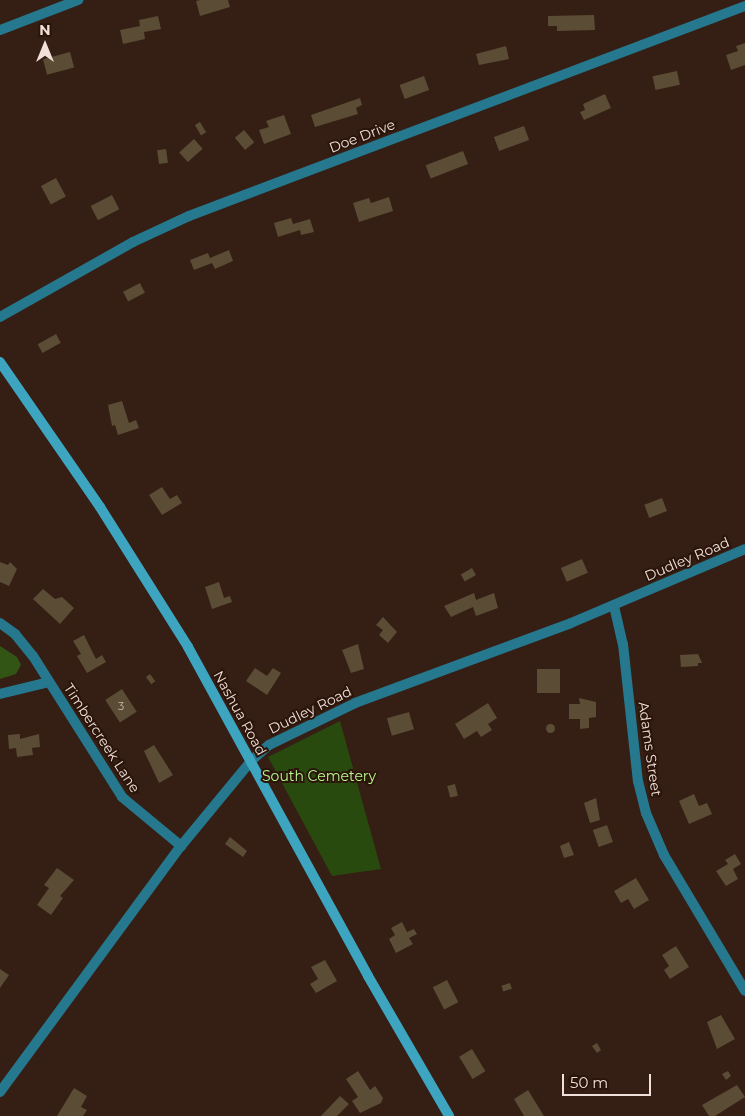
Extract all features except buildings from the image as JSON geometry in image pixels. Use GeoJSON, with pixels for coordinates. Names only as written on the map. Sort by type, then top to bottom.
{"type":"FeatureCollection","features":[{"type":"Feature","properties":{"kind":"main road","name":"Nashua Road"},"geometry":{"type":"LineString","coordinates":[[0,362],[162,604],[449,1116]]}},
{"type":"Feature","properties":{"kind":"street"},"geometry":{"type":"LineString","coordinates":[[0,30],[78,0]]}},
{"type":"Feature","properties":{"kind":"street","name":"Doe Drive"},"geometry":{"type":"LineString","coordinates":[[0,317],[133,242],[189,216],[745,6]]}},
{"type":"Feature","properties":{"kind":"street","name":"Dudley Road"},"geometry":{"type":"LineString","coordinates":[[0,1092],[181,846],[251,761],[279,739],[355,703],[614,606],[745,550]]}},
{"type":"Feature","properties":{"kind":"street","name":"Adams Street"},"geometry":{"type":"LineString","coordinates":[[614,606],[623,644],[638,781],[646,812],[664,854],[745,992]]}},
{"type":"Feature","properties":{"kind":"street","name":"Timbercreek Lane"},"geometry":{"type":"LineString","coordinates":[[0,623],[26,645],[122,797],[181,846]]}},
{"type":"Feature","properties":{"kind":"street","name":"Timbercreek Lane"},"geometry":{"type":"LineString","coordinates":[[0,694],[49,682]]}},
{"type":"Feature","properties":{"kind":"green space"},"geometry":{"type":"Polygon","coordinates":[[[0,646],[17,657],[21,665],[16,674],[0,679],[0,646]]]}},
{"type":"Feature","properties":{"kind":"green space","name":"South Cemetery"},"geometry":{"type":"Polygon","coordinates":[[[340,721],[381,869],[332,876],[268,757],[340,721]]]}}]}
